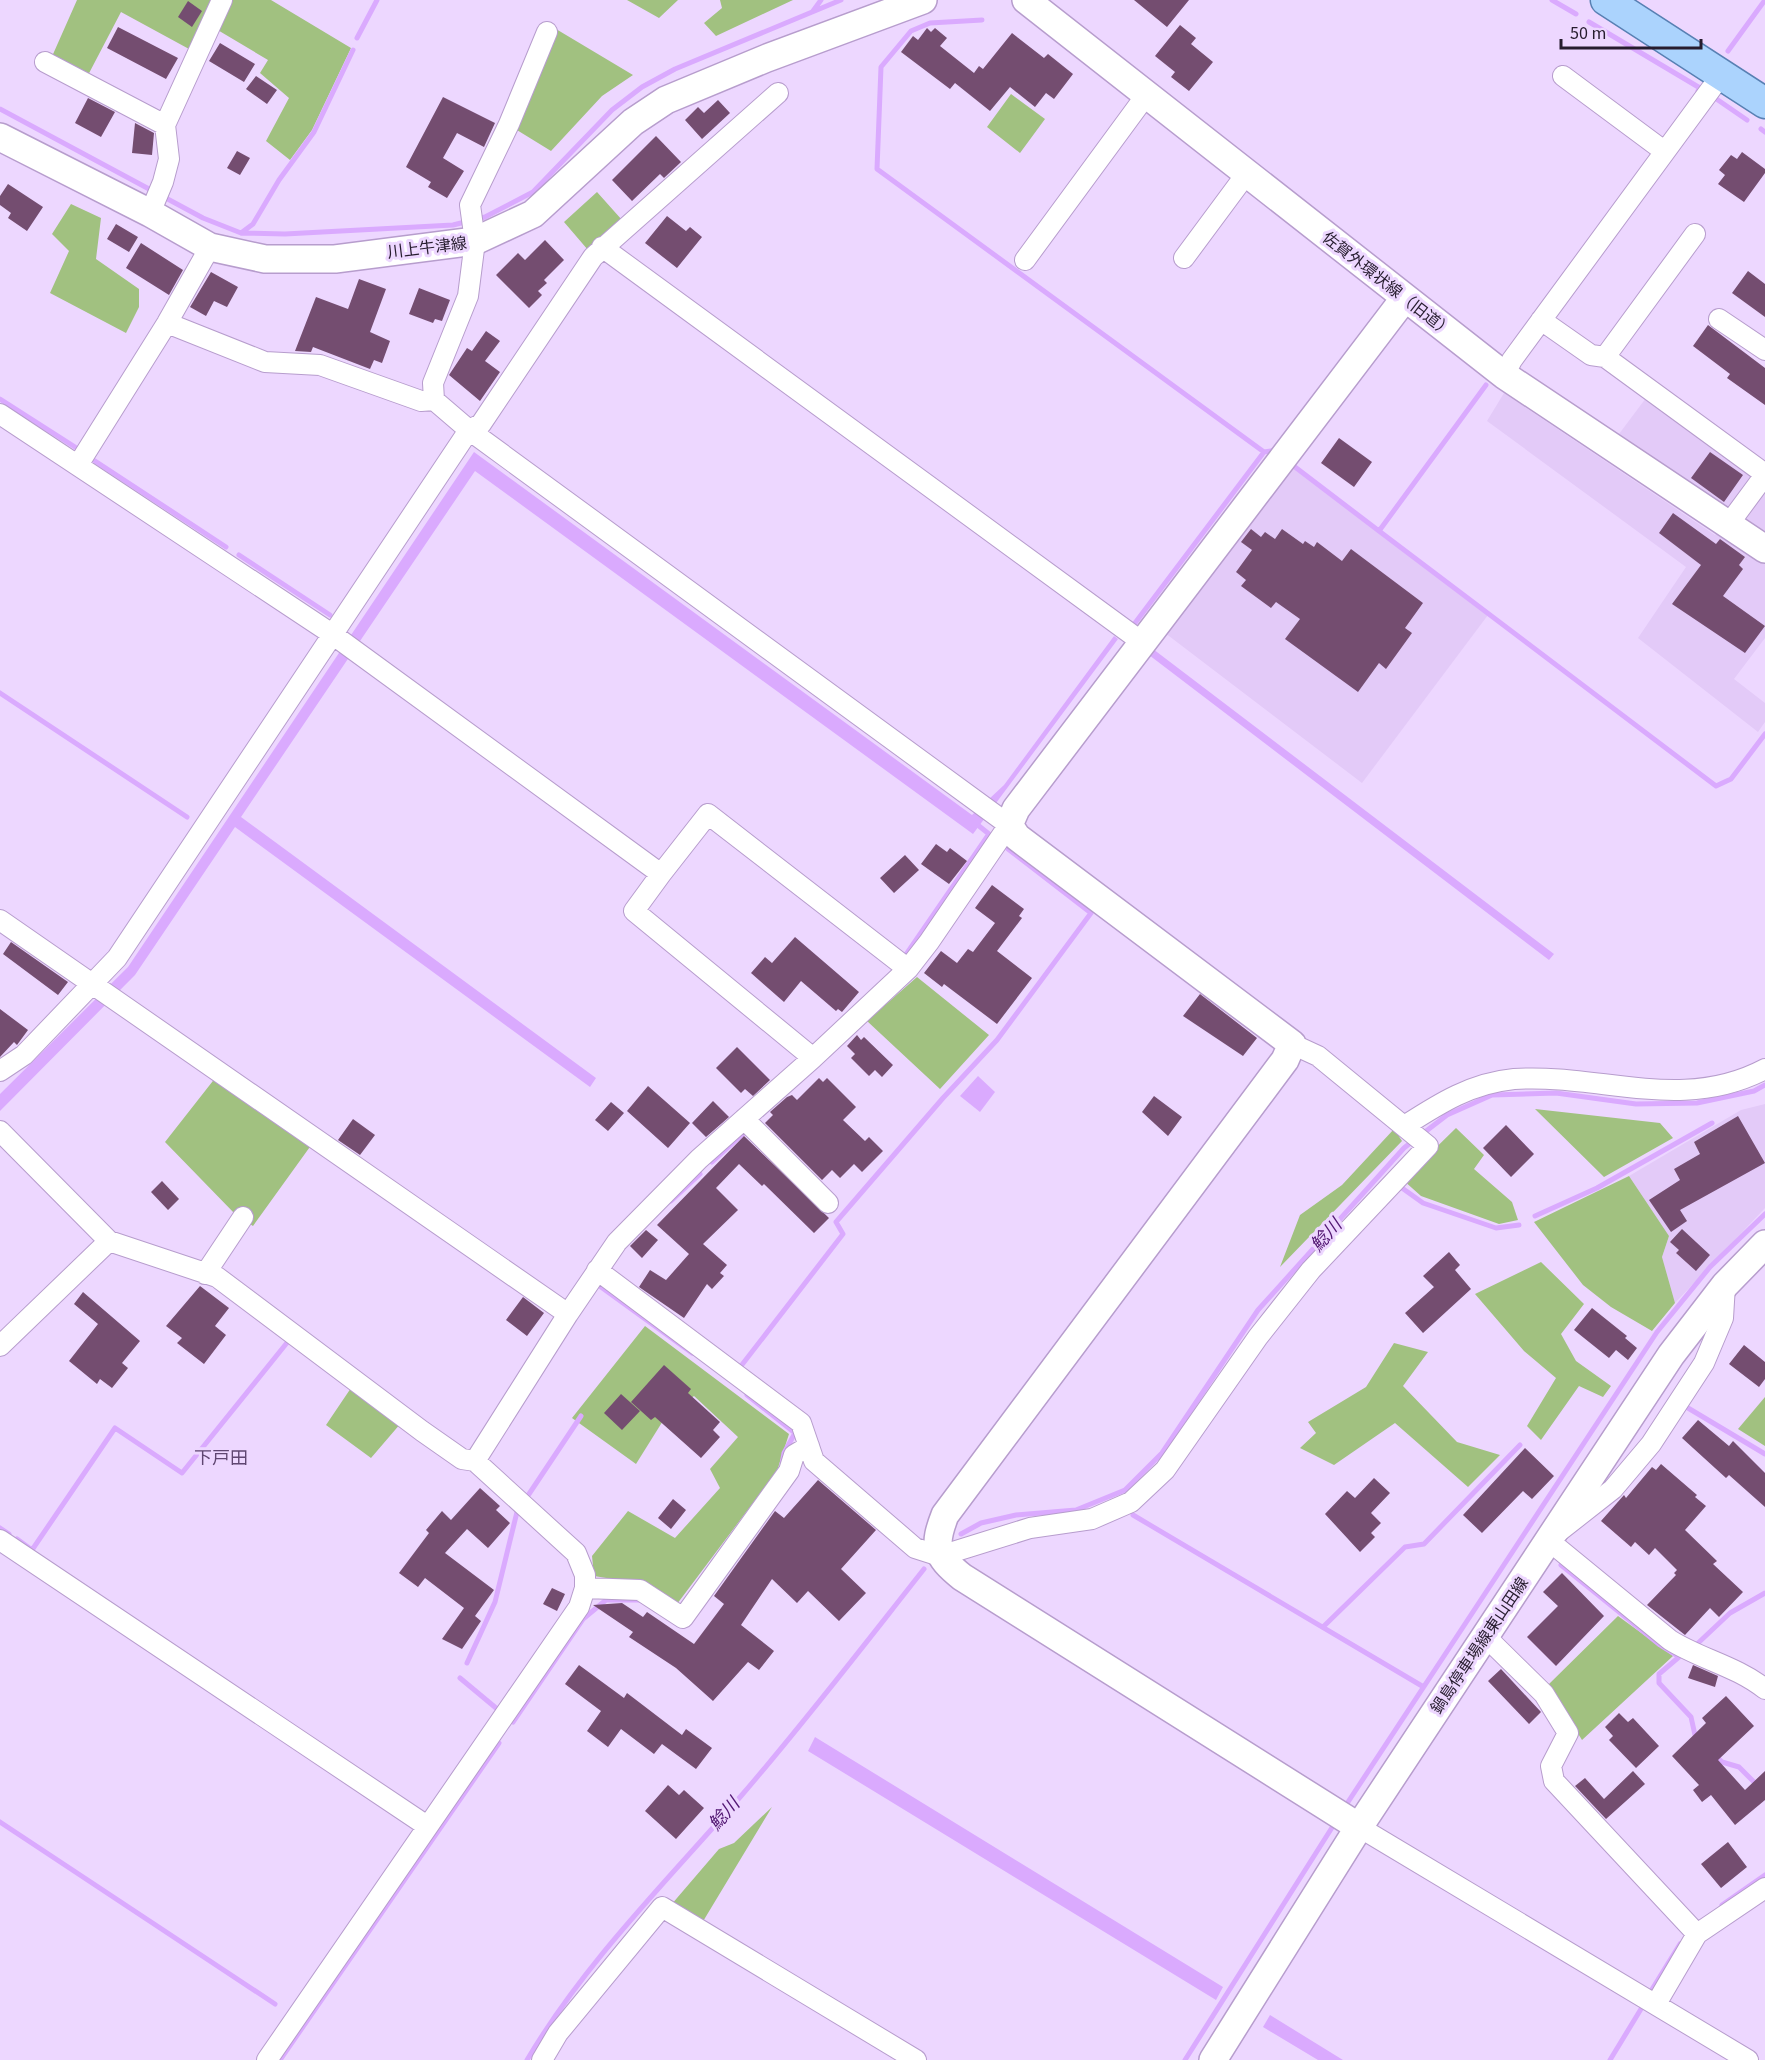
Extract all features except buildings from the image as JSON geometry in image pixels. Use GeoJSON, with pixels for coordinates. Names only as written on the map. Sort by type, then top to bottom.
{"type":"FeatureCollection","features":[{"type":"Feature","properties":{"kind":"main road"},"geometry":{"type":"LineString","coordinates":[[1606,0],[1765,103]]}},
{"type":"Feature","properties":{"kind":"street"},"geometry":{"type":"LineString","coordinates":[[150,213],[163,182],[169,159],[165,125],[222,0]]}},
{"type":"Feature","properties":{"kind":"street","name":"川上牛津線"},"geometry":{"type":"LineString","coordinates":[[0,137],[150,213],[210,247],[266,259],[335,259],[475,241],[533,214],[586,168],[633,122],[666,100],[767,58],[923,0]]}},
{"type":"Feature","properties":{"kind":"street","name":"佐賀外環状線（旧道）"},"geometry":{"type":"LineString","coordinates":[[1026,0],[1504,375],[1765,549]]}},
{"type":"Feature","properties":{"kind":"street"},"geometry":{"type":"LineString","coordinates":[[434,400],[433,383],[468,296],[475,241],[470,205],[509,124],[547,32]]}},
{"type":"Feature","properties":{"kind":"street"},"geometry":{"type":"LineString","coordinates":[[45,62],[165,125]]}},
{"type":"Feature","properties":{"kind":"street"},"geometry":{"type":"LineString","coordinates":[[1504,375],[1664,150],[1722,74]]}},
{"type":"Feature","properties":{"kind":"street"},"geometry":{"type":"LineString","coordinates":[[1563,76],[1664,150]]}},
{"type":"Feature","properties":{"kind":"street"},"geometry":{"type":"LineString","coordinates":[[0,1071],[24,1054],[117,958],[335,636],[469,430],[481,424],[602,247],[778,93]]}},
{"type":"Feature","properties":{"kind":"street"},"geometry":{"type":"LineString","coordinates":[[1025,260],[1147,94]]}},
{"type":"Feature","properties":{"kind":"street"},"geometry":{"type":"LineString","coordinates":[[1184,258],[1247,173]]}},
{"type":"Feature","properties":{"kind":"street"},"geometry":{"type":"LineString","coordinates":[[1605,357],[1695,234]]}},
{"type":"Feature","properties":{"kind":"street"},"geometry":{"type":"LineString","coordinates":[[78,465],[167,323],[210,247]]}},
{"type":"Feature","properties":{"kind":"street"},"geometry":{"type":"LineString","coordinates":[[602,247],[1142,642]]}},
{"type":"Feature","properties":{"kind":"street"},"geometry":{"type":"LineString","coordinates":[[994,814],[1016,809],[1404,298]]}},
{"type":"Feature","properties":{"kind":"street"},"geometry":{"type":"LineString","coordinates":[[1719,319],[1765,350]]}},
{"type":"Feature","properties":{"kind":"street"},"geometry":{"type":"LineString","coordinates":[[1541,320],[1591,355],[1605,357],[1765,475],[1728,525]]}},
{"type":"Feature","properties":{"kind":"street"},"geometry":{"type":"LineString","coordinates":[[167,323],[265,362],[320,365],[421,401],[434,400],[469,430],[994,814],[1017,837],[1292,1044],[1318,1056],[1406,1125],[1428,1146],[1311,1270],[1258,1337],[1165,1470],[1131,1502],[1092,1519],[1030,1528],[940,1556]]}},
{"type":"Feature","properties":{"kind":"street"},"geometry":{"type":"LineString","coordinates":[[0,414],[335,636],[661,874]]}},
{"type":"Feature","properties":{"kind":"street"},"geometry":{"type":"LineString","coordinates":[[813,1058],[634,911],[708,814],[908,969]]}},
{"type":"Feature","properties":{"kind":"street"},"geometry":{"type":"LineString","coordinates":[[475,1461],[568,1314],[617,1242],[699,1159],[813,1058],[908,969],[929,942],[994,814]]}},
{"type":"Feature","properties":{"kind":"street"},"geometry":{"type":"LineString","coordinates":[[0,920],[568,1314]]}},
{"type":"Feature","properties":{"kind":"street"},"geometry":{"type":"LineString","coordinates":[[940,1556],[936,1539],[945,1515],[1286,1060],[1292,1044]]}},
{"type":"Feature","properties":{"kind":"street"},"geometry":{"type":"LineString","coordinates":[[1406,1125],[1449,1097],[1475,1087],[1513,1080],[1557,1080],[1668,1092],[1708,1088],[1752,1076],[1765,1069]]}},
{"type":"Feature","properties":{"kind":"street"},"geometry":{"type":"LineString","coordinates":[[744,1119],[828,1203]]}},
{"type":"Feature","properties":{"kind":"street"},"geometry":{"type":"LineString","coordinates":[[0,1131],[109,1241],[217,1277],[462,1459],[475,1461],[576,1553],[585,1575],[585,1587],[579,1607],[267,2060]]}},
{"type":"Feature","properties":{"kind":"street"},"geometry":{"type":"LineString","coordinates":[[205,1274],[243,1217]]}},
{"type":"Feature","properties":{"kind":"street"},"geometry":{"type":"LineString","coordinates":[[0,1346],[109,1241]]}},
{"type":"Feature","properties":{"kind":"street","name":"鍋島停車場線東山田線"},"geometry":{"type":"LineString","coordinates":[[1214,2060],[1359,1827],[1671,1355],[1725,1285],[1764,1248]]}},
{"type":"Feature","properties":{"kind":"street"},"geometry":{"type":"LineString","coordinates":[[597,1270],[801,1423],[814,1461],[915,1548],[940,1556],[962,1577],[1359,1827],[1748,2060]]}},
{"type":"Feature","properties":{"kind":"street"},"geometry":{"type":"LineString","coordinates":[[585,1587],[640,1590],[682,1618],[789,1471],[794,1455],[808,1446]]}},
{"type":"Feature","properties":{"kind":"street"},"geometry":{"type":"LineString","coordinates":[[0,1540],[427,1826]]}},
{"type":"Feature","properties":{"kind":"street"},"geometry":{"type":"LineString","coordinates":[[1548,1540],[1670,1640],[1689,1652],[1739,1671],[1765,1689]]}},
{"type":"Feature","properties":{"kind":"street"},"geometry":{"type":"LineString","coordinates":[[1485,1636],[1544,1694],[1568,1733],[1551,1766],[1554,1780],[1697,1934]]}},
{"type":"Feature","properties":{"kind":"street"},"geometry":{"type":"LineString","coordinates":[[1656,2004],[1697,1934],[1765,1888]]}},
{"type":"Feature","properties":{"kind":"street"},"geometry":{"type":"LineString","coordinates":[[542,2060],[558,2033],[662,1907],[915,2060]]}},
{"type":"Feature","properties":{"kind":"shaded area"},"geometry":{"type":"Polygon","coordinates":[[[1504,393],[1715,535],[1719,531],[1765,561],[1765,638],[1734,679],[1765,703],[1765,722],[1758,732],[1638,638],[1686,567],[1487,421],[1504,393]]]}},
{"type":"Feature","properties":{"kind":"shaded area"},"geometry":{"type":"Polygon","coordinates":[[[1646,398],[1765,485],[1765,538],[1616,438],[1646,398]]]}},
{"type":"Feature","properties":{"kind":"shaded area"},"geometry":{"type":"Polygon","coordinates":[[[474,452],[972,815],[1004,785],[1114,636],[1118,639],[973,834],[475,471],[241,817],[596,1078],[590,1087],[235,827],[135,975],[0,1111],[0,1094],[128,967],[474,452]]]}},
{"type":"Feature","properties":{"kind":"shaded area"},"geometry":{"type":"Polygon","coordinates":[[[1291,466],[1488,615],[1362,783],[1165,633],[1291,466]]]}},
{"type":"Feature","properties":{"kind":"shaded area"},"geometry":{"type":"Polygon","coordinates":[[[1153,649],[1554,954],[1549,960],[1149,655],[1153,649]]]}},
{"type":"Feature","properties":{"kind":"shaded area"},"geometry":{"type":"Polygon","coordinates":[[[978,1076],[995,1092],[980,1112],[960,1096],[978,1076]]]}},
{"type":"Feature","properties":{"kind":"shaded area"},"geometry":{"type":"Polygon","coordinates":[[[1765,1104],[1765,1208],[1675,1303],[1662,1257],[1669,1236],[1629,1176],[1741,1110],[1765,1104]]]}},
{"type":"Feature","properties":{"kind":"shaded area"},"geometry":{"type":"Polygon","coordinates":[[[815,1737],[1223,1987],[1216,2000],[808,1751],[815,1737]]]}},
{"type":"Feature","properties":{"kind":"shaded area"},"geometry":{"type":"Polygon","coordinates":[[[1270,2015],[1343,2060],[1318,2060],[1263,2027],[1270,2015]]]}},
{"type":"Feature","properties":{"kind":"green space"},"geometry":{"type":"Polygon","coordinates":[[[77,0],[212,0],[189,49],[121,12],[86,79],[50,61],[77,0]]]}},
{"type":"Feature","properties":{"kind":"green space"},"geometry":{"type":"Polygon","coordinates":[[[231,0],[271,0],[351,48],[312,130],[290,160],[266,141],[289,98],[260,73],[268,60],[216,29],[231,0]]]}},
{"type":"Feature","properties":{"kind":"green space"},"geometry":{"type":"Polygon","coordinates":[[[627,0],[678,0],[659,18],[627,0]]]}},
{"type":"Feature","properties":{"kind":"green space"},"geometry":{"type":"Polygon","coordinates":[[[720,0],[793,0],[716,36],[704,23],[722,8],[720,0]]]}},
{"type":"Feature","properties":{"kind":"green space"},"geometry":{"type":"Polygon","coordinates":[[[556,29],[633,75],[602,96],[551,151],[512,127],[556,29]]]}},
{"type":"Feature","properties":{"kind":"green space"},"geometry":{"type":"Polygon","coordinates":[[[1011,94],[1045,119],[1020,153],[987,127],[1011,94]]]}},
{"type":"Feature","properties":{"kind":"green space"},"geometry":{"type":"Polygon","coordinates":[[[597,192],[622,220],[588,250],[564,222],[597,192]]]}},
{"type":"Feature","properties":{"kind":"green space"},"geometry":{"type":"Polygon","coordinates":[[[71,204],[101,218],[96,259],[139,289],[139,307],[126,333],[50,293],[69,251],[52,234],[71,204]]]}},
{"type":"Feature","properties":{"kind":"green space"},"geometry":{"type":"Polygon","coordinates":[[[917,977],[989,1035],[940,1089],[867,1021],[917,977]]]}},
{"type":"Feature","properties":{"kind":"green space"},"geometry":{"type":"Polygon","coordinates":[[[216,1077],[312,1144],[253,1226],[235,1214],[165,1142],[216,1077]]]}},
{"type":"Feature","properties":{"kind":"green space"},"geometry":{"type":"Polygon","coordinates":[[[1535,1109],[1660,1123],[1673,1138],[1604,1177],[1535,1109]]]}},
{"type":"Feature","properties":{"kind":"green space"},"geometry":{"type":"Polygon","coordinates":[[[1456,1128],[1484,1155],[1474,1169],[1512,1202],[1518,1220],[1499,1224],[1421,1196],[1403,1180],[1456,1128]]]}},
{"type":"Feature","properties":{"kind":"green space"},"geometry":{"type":"Polygon","coordinates":[[[1394,1129],[1402,1141],[1280,1267],[1300,1215],[1342,1185],[1394,1129]]]}},
{"type":"Feature","properties":{"kind":"green space"},"geometry":{"type":"Polygon","coordinates":[[[1629,1176],[1669,1236],[1662,1257],[1675,1303],[1652,1331],[1611,1307],[1583,1285],[1534,1222],[1629,1176]]]}},
{"type":"Feature","properties":{"kind":"green space"},"geometry":{"type":"Polygon","coordinates":[[[1541,1262],[1584,1304],[1561,1334],[1576,1361],[1611,1386],[1603,1397],[1579,1386],[1541,1440],[1527,1426],[1556,1378],[1524,1351],[1475,1294],[1541,1262]]]}},
{"type":"Feature","properties":{"kind":"green space"},"geometry":{"type":"Polygon","coordinates":[[[645,1326],[789,1434],[777,1471],[677,1604],[643,1584],[594,1576],[592,1556],[628,1511],[675,1538],[720,1488],[710,1469],[738,1437],[694,1396],[666,1416],[636,1464],[572,1418],[645,1326]]]}},
{"type":"Feature","properties":{"kind":"green space"},"geometry":{"type":"Polygon","coordinates":[[[1394,1343],[1428,1352],[1403,1386],[1457,1442],[1500,1455],[1468,1487],[1395,1423],[1334,1465],[1300,1448],[1316,1433],[1308,1422],[1366,1387],[1394,1343]]]}},
{"type":"Feature","properties":{"kind":"green space"},"geometry":{"type":"Polygon","coordinates":[[[353,1385],[401,1423],[371,1458],[326,1425],[353,1385]]]}},
{"type":"Feature","properties":{"kind":"green space"},"geometry":{"type":"Polygon","coordinates":[[[1765,1397],[1765,1446],[1738,1429],[1765,1397]]]}},
{"type":"Feature","properties":{"kind":"green space"},"geometry":{"type":"Polygon","coordinates":[[[1618,1616],[1673,1656],[1582,1740],[1548,1685],[1618,1616]]]}},
{"type":"Feature","properties":{"kind":"green space"},"geometry":{"type":"Polygon","coordinates":[[[772,1807],[702,1923],[671,1905],[719,1849],[734,1843],[772,1807]]]}},
{"type":"Feature","properties":{"kind":"waterway"},"geometry":{"type":"LineString","coordinates":[[357,38],[377,0]]}},
{"type":"Feature","properties":{"kind":"waterway"},"geometry":{"type":"LineString","coordinates":[[813,11],[821,0]]}},
{"type":"Feature","properties":{"kind":"waterway"},"geometry":{"type":"LineString","coordinates":[[0,109],[203,218],[241,233],[285,234],[453,225],[485,217],[533,192],[612,110],[642,87],[675,69],[841,0]]}},
{"type":"Feature","properties":{"kind":"waterway"},"geometry":{"type":"LineString","coordinates":[[1552,0],[1576,14]]}},
{"type":"Feature","properties":{"kind":"waterway"},"geometry":{"type":"LineString","coordinates":[[1728,51],[1765,0]]}},
{"type":"Feature","properties":{"kind":"waterway"},"geometry":{"type":"LineString","coordinates":[[982,20],[930,23],[911,31],[881,67],[877,169],[1264,452]]}},
{"type":"Feature","properties":{"kind":"waterway"},"geometry":{"type":"LineString","coordinates":[[1589,22],[1700,88],[1698,91]]}},
{"type":"Feature","properties":{"kind":"waterway"},"geometry":{"type":"LineString","coordinates":[[241,233],[253,224],[279,180],[314,132],[353,50]]}},
{"type":"Feature","properties":{"kind":"waterway"},"geometry":{"type":"LineString","coordinates":[[1715,98],[1747,120]]}},
{"type":"Feature","properties":{"kind":"waterway"},"geometry":{"type":"LineString","coordinates":[[1761,129],[1765,132]]}},
{"type":"Feature","properties":{"kind":"waterway"},"geometry":{"type":"LineString","coordinates":[[1295,467],[1379,531],[1486,385]]}},
{"type":"Feature","properties":{"kind":"waterway"},"geometry":{"type":"LineString","coordinates":[[0,399],[75,447]]}},
{"type":"Feature","properties":{"kind":"waterway"},"geometry":{"type":"LineString","coordinates":[[1135,623],[1264,452],[1271,451]]}},
{"type":"Feature","properties":{"kind":"waterway"},"geometry":{"type":"LineString","coordinates":[[95,461],[226,547]]}},
{"type":"Feature","properties":{"kind":"waterway"},"geometry":{"type":"LineString","coordinates":[[1379,531],[1716,786],[1731,779],[1765,734]]}},
{"type":"Feature","properties":{"kind":"waterway"},"geometry":{"type":"LineString","coordinates":[[239,555],[330,615]]}},
{"type":"Feature","properties":{"kind":"waterway"},"geometry":{"type":"LineString","coordinates":[[0,693],[187,817]]}},
{"type":"Feature","properties":{"kind":"waterway"},"geometry":{"type":"LineString","coordinates":[[905,956],[989,834],[979,826]]}},
{"type":"Feature","properties":{"kind":"waterway"},"geometry":{"type":"LineString","coordinates":[[741,1366],[843,1234],[836,1222],[943,1098],[997,1040],[1091,913],[1008,849]]}},
{"type":"Feature","properties":{"kind":"waterway","name":"鯰川"},"geometry":{"type":"LineString","coordinates":[[1421,1135],[1447,1115],[1492,1095],[1556,1093],[1636,1104],[1697,1103],[1754,1091],[1765,1085]]}},
{"type":"Feature","properties":{"kind":"waterway"},"geometry":{"type":"LineString","coordinates":[[1535,1216],[1597,1188],[1712,1123]]}},
{"type":"Feature","properties":{"kind":"waterway"},"geometry":{"type":"LineString","coordinates":[[712,1162],[746,1131]]}},
{"type":"Feature","properties":{"kind":"waterway","name":"鯰川"},"geometry":{"type":"LineString","coordinates":[[961,1534],[981,1523],[1016,1515],[1076,1510],[1125,1490],[1162,1453],[1258,1310],[1404,1148],[1414,1140]]}},
{"type":"Feature","properties":{"kind":"waterway"},"geometry":{"type":"LineString","coordinates":[[671,1201],[700,1174]]}},
{"type":"Feature","properties":{"kind":"waterway"},"geometry":{"type":"LineString","coordinates":[[1402,1188],[1423,1203],[1496,1228],[1519,1225]]}},
{"type":"Feature","properties":{"kind":"waterway"},"geometry":{"type":"LineString","coordinates":[[1348,1802],[1657,1332],[1710,1267],[1765,1214]]}},
{"type":"Feature","properties":{"kind":"waterway"},"geometry":{"type":"LineString","coordinates":[[601,1287],[692,1353]]}},
{"type":"Feature","properties":{"kind":"waterway"},"geometry":{"type":"LineString","coordinates":[[17,1539],[32,1550],[115,1428],[182,1473],[290,1339]]}},
{"type":"Feature","properties":{"kind":"waterway"},"geometry":{"type":"LineString","coordinates":[[747,1395],[795,1433],[784,1453],[782,1464]]}},
{"type":"Feature","properties":{"kind":"waterway"},"geometry":{"type":"LineString","coordinates":[[1688,1408],[1765,1454]]}},
{"type":"Feature","properties":{"kind":"waterway"},"geometry":{"type":"LineString","coordinates":[[527,1497],[581,1416]]}},
{"type":"Feature","properties":{"kind":"waterway"},"geometry":{"type":"LineString","coordinates":[[1323,1627],[1405,1547],[1424,1544],[1520,1445]]}},
{"type":"Feature","properties":{"kind":"waterway"},"geometry":{"type":"LineString","coordinates":[[467,1663],[495,1602],[517,1512]]}},
{"type":"Feature","properties":{"kind":"waterway"},"geometry":{"type":"LineString","coordinates":[[1133,1515],[1422,1686]]}},
{"type":"Feature","properties":{"kind":"waterway"},"geometry":{"type":"LineString","coordinates":[[0,1528],[9,1534]]}},
{"type":"Feature","properties":{"kind":"waterway"},"geometry":{"type":"LineString","coordinates":[[1561,1565],[1660,1645],[1679,1657],[1659,1674],[1659,1683],[1691,1717],[1695,1735],[1699,1739]]}},
{"type":"Feature","properties":{"kind":"waterway","name":"鯰川"},"geometry":{"type":"LineString","coordinates":[[527,2060],[574,1989],[628,1923],[765,1768],[924,1569]]}},
{"type":"Feature","properties":{"kind":"waterway"},"geometry":{"type":"LineString","coordinates":[[1696,1645],[1730,1613],[1765,1593]]}},
{"type":"Feature","properties":{"kind":"waterway"},"geometry":{"type":"LineString","coordinates":[[513,1722],[583,1619],[606,1600],[642,1600]]}},
{"type":"Feature","properties":{"kind":"waterway"},"geometry":{"type":"LineString","coordinates":[[460,1678],[496,1708]]}},
{"type":"Feature","properties":{"kind":"waterway"},"geometry":{"type":"LineString","coordinates":[[280,2060],[499,1743]]}},
{"type":"Feature","properties":{"kind":"waterway"},"geometry":{"type":"LineString","coordinates":[[1714,1754],[1722,1762],[1739,1767],[1765,1793]]}},
{"type":"Feature","properties":{"kind":"waterway"},"geometry":{"type":"LineString","coordinates":[[0,1822],[275,2004]]}},
{"type":"Feature","properties":{"kind":"waterway"},"geometry":{"type":"LineString","coordinates":[[1185,2060],[1333,1826]]}},
{"type":"Feature","properties":{"kind":"waterway"},"geometry":{"type":"LineString","coordinates":[[1722,1905],[1765,1875]]}},
{"type":"Feature","properties":{"kind":"waterway"},"geometry":{"type":"LineString","coordinates":[[1651,1991],[1680,1944]]}},
{"type":"Feature","properties":{"kind":"waterway"},"geometry":{"type":"LineString","coordinates":[[1610,2060],[1641,2009]]}},
{"type":"Feature","properties":{"kind":"district","name":"下戸田"},"geometry":{"type":"Point","coordinates":[221,1458]}}]}
